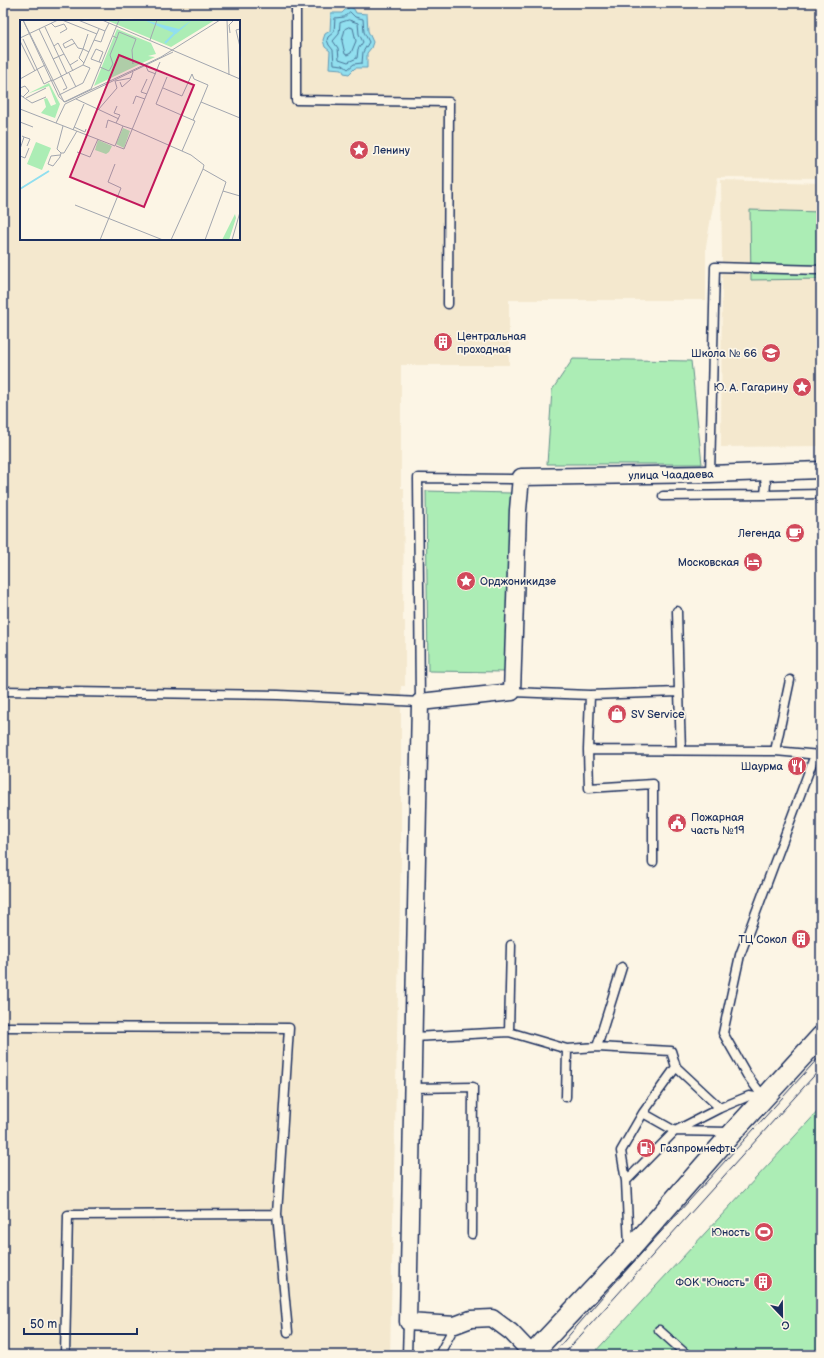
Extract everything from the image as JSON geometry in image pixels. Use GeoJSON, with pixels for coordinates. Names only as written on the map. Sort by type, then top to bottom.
{"type":"FeatureCollection","features":[{"type":"Feature","properties":{"kind":"street","name":"улица Чаадаева"},"geometry":{"type":"LineString","coordinates":[[516,478],[821,470]]}},
{"type":"Feature","properties":{"kind":"street"},"geometry":{"type":"LineString","coordinates":[[516,478],[518,510],[512,692],[420,702],[408,1322],[455,1325],[471,1319],[492,1318],[510,1332],[532,1355],[630,1250],[733,1132],[821,1036]]}},
{"type":"Feature","properties":{"kind":"lane"},"geometry":{"type":"LineString","coordinates":[[296,3],[296,100],[449,102],[448,304]]}},
{"type":"Feature","properties":{"kind":"lane"},"geometry":{"type":"LineString","coordinates":[[710,474],[715,267],[821,270]]}},
{"type":"Feature","properties":{"kind":"lane"},"geometry":{"type":"LineString","coordinates":[[764,472],[766,484],[765,495]]}},
{"type":"Feature","properties":{"kind":"lane"},"geometry":{"type":"LineString","coordinates":[[3,691],[278,695],[420,702],[418,478],[516,478]]}},
{"type":"Feature","properties":{"kind":"lane"},"geometry":{"type":"LineString","coordinates":[[663,496],[821,494]]}},
{"type":"Feature","properties":{"kind":"lane"},"geometry":{"type":"LineString","coordinates":[[677,611],[678,692],[681,750]]}},
{"type":"Feature","properties":{"kind":"lane"},"geometry":{"type":"LineString","coordinates":[[775,751],[790,680]]}},
{"type":"Feature","properties":{"kind":"lane"},"geometry":{"type":"LineString","coordinates":[[512,692],[590,695],[678,692]]}},
{"type":"Feature","properties":{"kind":"lane"},"geometry":{"type":"LineString","coordinates":[[590,695],[588,750],[589,788],[653,784],[653,862]]}},
{"type":"Feature","properties":{"kind":"lane"},"geometry":{"type":"LineString","coordinates":[[588,750],[775,751],[818,755],[740,955],[723,1033],[747,1075],[764,1098]]}},
{"type":"Feature","properties":{"kind":"lane"},"geometry":{"type":"LineString","coordinates":[[508,1032],[512,945]]}},
{"type":"Feature","properties":{"kind":"lane"},"geometry":{"type":"LineString","coordinates":[[597,1047],[622,967]]}},
{"type":"Feature","properties":{"kind":"lane"},"geometry":{"type":"LineString","coordinates":[[3,1027],[289,1028],[278,1214],[288,1332]]}},
{"type":"Feature","properties":{"kind":"lane"},"geometry":{"type":"LineString","coordinates":[[414,1037],[508,1032],[567,1049],[597,1047],[671,1051],[676,1067],[720,1108]]}},
{"type":"Feature","properties":{"kind":"lane"},"geometry":{"type":"LineString","coordinates":[[566,1098],[567,1049]]}},
{"type":"Feature","properties":{"kind":"lane"},"geometry":{"type":"LineString","coordinates":[[630,1250],[626,1180],[621,1151],[643,1113],[676,1067]]}},
{"type":"Feature","properties":{"kind":"lane"},"geometry":{"type":"LineString","coordinates":[[413,1088],[473,1087],[472,1234]]}},
{"type":"Feature","properties":{"kind":"lane"},"geometry":{"type":"LineString","coordinates":[[626,1180],[675,1131],[720,1108],[749,1096],[764,1098]]}},
{"type":"Feature","properties":{"kind":"lane"},"geometry":{"type":"LineString","coordinates":[[643,1113],[675,1131],[733,1132]]}},
{"type":"Feature","properties":{"kind":"lane"},"geometry":{"type":"LineString","coordinates":[[65,1355],[68,1215],[278,1214]]}},
{"type":"Feature","properties":{"kind":"lane"},"geometry":{"type":"LineString","coordinates":[[407,1355],[408,1322]]}},
{"type":"Feature","properties":{"kind":"lane"},"geometry":{"type":"LineString","coordinates":[[439,1355],[455,1325]]}},
{"type":"Feature","properties":{"kind":"lane"},"geometry":{"type":"LineString","coordinates":[[659,1330],[687,1355]]}},
{"type":"Feature","properties":{"kind":"shaded area"},"geometry":{"type":"Polygon","coordinates":[[[3,3],[821,3],[821,178],[718,177],[706,246],[706,300],[509,300],[509,365],[401,365],[401,488],[404,488],[403,621],[405,621],[405,686],[401,686],[401,857],[390,1355],[3,1355],[3,3]]]}},
{"type":"Feature","properties":{"kind":"shaded area","name":"Школа № 66"},"geometry":{"type":"Polygon","coordinates":[[[721,180],[821,183],[821,446],[721,447],[721,180]]]}},
{"type":"Feature","properties":{"kind":"green space"},"geometry":{"type":"Polygon","coordinates":[[[750,210],[821,212],[821,279],[751,280],[750,210]]]}},
{"type":"Feature","properties":{"kind":"green space"},"geometry":{"type":"Polygon","coordinates":[[[573,359],[691,361],[702,464],[547,464],[552,390],[573,359]]]}},
{"type":"Feature","properties":{"kind":"green space"},"geometry":{"type":"Polygon","coordinates":[[[426,491],[511,493],[505,672],[428,671],[426,491]]]}},
{"type":"Feature","properties":{"kind":"green space","name":"Юность"},"geometry":{"type":"Polygon","coordinates":[[[821,1108],[821,1355],[592,1355],[821,1108]]]}},
{"type":"Feature","properties":{"kind":"water"},"geometry":{"type":"Polygon","coordinates":[[[350,7],[354,9],[356,13],[367,14],[368,31],[373,42],[367,53],[367,68],[355,68],[349,74],[344,73],[342,69],[329,68],[330,51],[325,47],[323,40],[325,34],[330,31],[331,13],[342,13],[350,7]]]}},
{"type":"Feature","properties":{"kind":"tram line"},"geometry":{"type":"LineString","coordinates":[[552,1355],[603,1296],[821,1055]]}},
{"type":"Feature","properties":{"kind":"tram line"},"geometry":{"type":"LineString","coordinates":[[563,1355],[821,1068]]}},
{"type":"Feature","properties":{"kind":"place","name":"Ленину"},"geometry":{"type":"Point","coordinates":[359,150]}},
{"type":"Feature","properties":{"kind":"place","name":"Центральная проходная"},"geometry":{"type":"Point","coordinates":[443,342]}},
{"type":"Feature","properties":{"kind":"place","name":"Школа № 66"},"geometry":{"type":"Point","coordinates":[771,353]}},
{"type":"Feature","properties":{"kind":"place","name":"Ю. А. Гагарину"},"geometry":{"type":"Point","coordinates":[802,387]}},
{"type":"Feature","properties":{"kind":"place","name":"Легенда"},"geometry":{"type":"Point","coordinates":[795,533]}},
{"type":"Feature","properties":{"kind":"place","name":"Московская"},"geometry":{"type":"Point","coordinates":[753,562]}},
{"type":"Feature","properties":{"kind":"place","name":"Орджоникидзе"},"geometry":{"type":"Point","coordinates":[466,581]}},
{"type":"Feature","properties":{"kind":"place","name":"SV Service"},"geometry":{"type":"Point","coordinates":[617,714]}},
{"type":"Feature","properties":{"kind":"place","name":"Шаурма"},"geometry":{"type":"Point","coordinates":[797,766]}},
{"type":"Feature","properties":{"kind":"place","name":"Пожарная часть №19"},"geometry":{"type":"Point","coordinates":[677,823]}},
{"type":"Feature","properties":{"kind":"place","name":"ТЦ Сокол"},"geometry":{"type":"Point","coordinates":[801,939]}},
{"type":"Feature","properties":{"kind":"place","name":"Газпромнефть"},"geometry":{"type":"Point","coordinates":[646,1148]}},
{"type":"Feature","properties":{"kind":"place","name":"Юность"},"geometry":{"type":"Point","coordinates":[764,1232]}},
{"type":"Feature","properties":{"kind":"place","name":"ФОК \"Юность\""},"geometry":{"type":"Point","coordinates":[763,1282]}}]}
